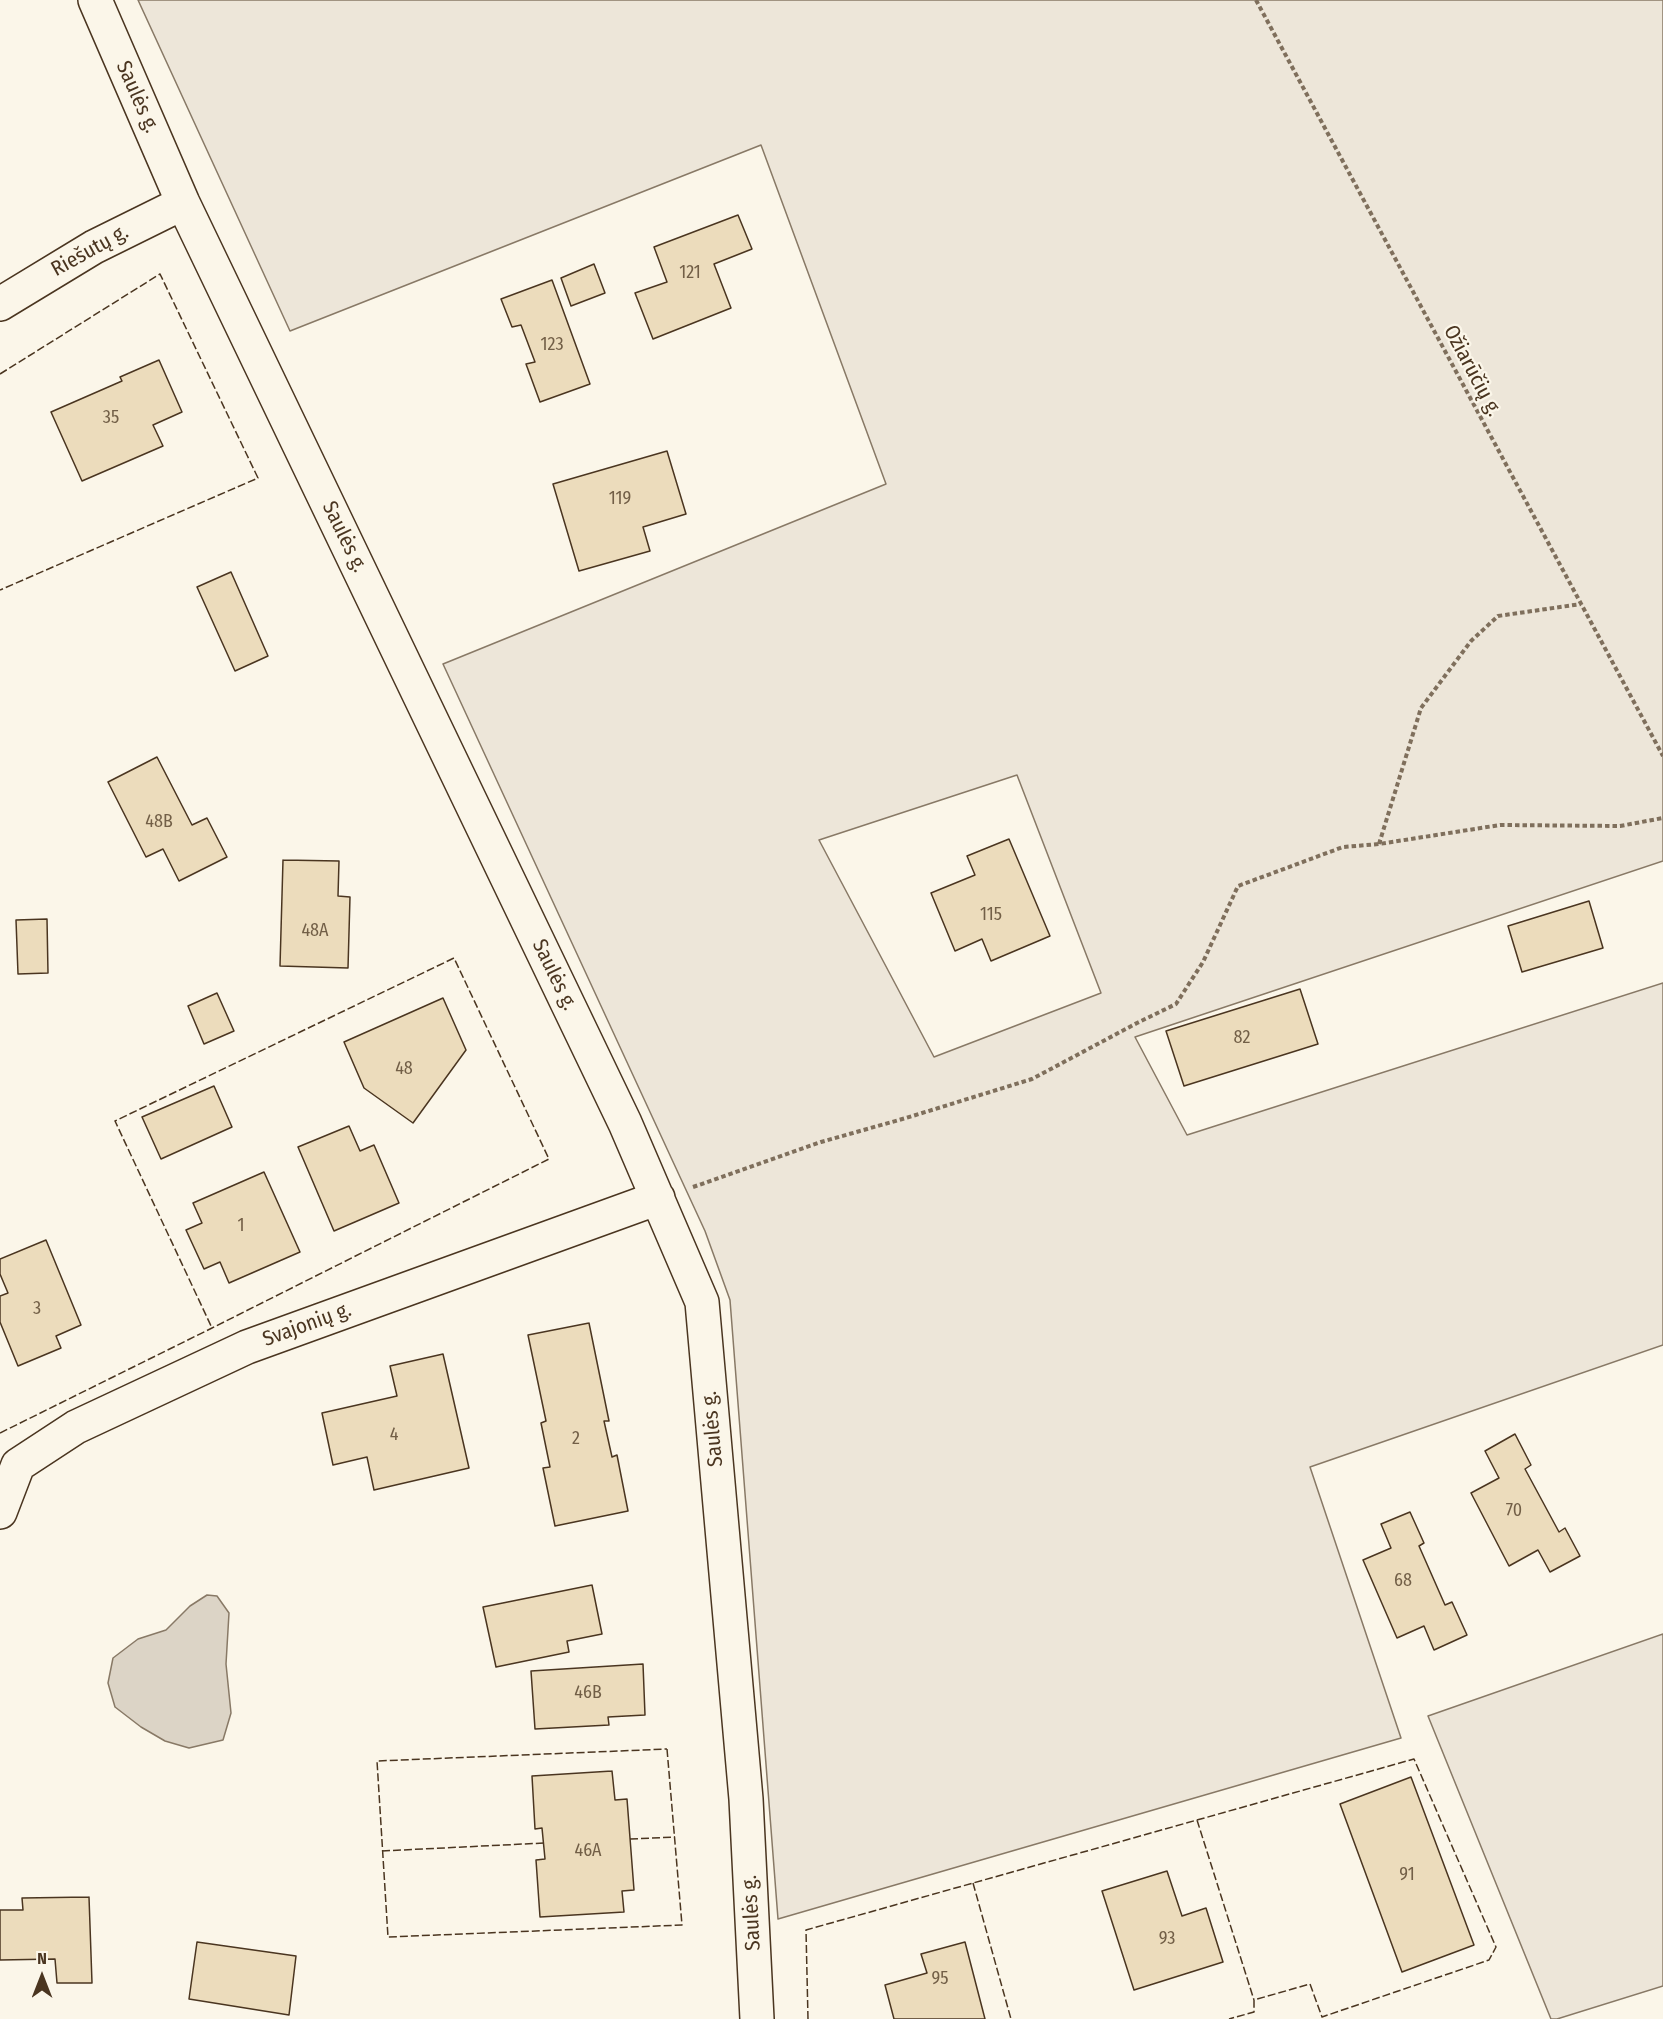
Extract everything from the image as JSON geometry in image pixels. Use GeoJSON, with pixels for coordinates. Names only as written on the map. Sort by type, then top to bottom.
{"type":"FeatureCollection","features":[{"type":"Feature","properties":{"kind":"street","name":"Saulės g."},"geometry":{"type":"LineString","coordinates":[[94,0],[183,203],[620,1113],[702,1302],[746,1799],[758,2019]]}},
{"type":"Feature","properties":{"kind":"street","name":"Riešutų g."},"geometry":{"type":"LineString","coordinates":[[0,304],[94,247],[183,203]]}},
{"type":"Feature","properties":{"kind":"street","name":"Svajonių g."},"geometry":{"type":"LineString","coordinates":[[0,1512],[18,1465],[76,1426],[247,1347],[658,1198]]}},
{"type":"Feature","properties":{"kind":"path","name":"Ožiarūčių g."},"geometry":{"type":"LineString","coordinates":[[1256,0],[1663,756]]}},
{"type":"Feature","properties":{"kind":"path"},"geometry":{"type":"LineString","coordinates":[[1379,844],[1421,708],[1471,641],[1498,616],[1581,604]]}},
{"type":"Feature","properties":{"kind":"path"},"geometry":{"type":"LineString","coordinates":[[658,1198],[821,1142],[1032,1079],[1176,1004],[1203,962],[1238,886],[1343,848],[1500,825],[1620,826],[1663,818]]}},
{"type":"Feature","properties":{"kind":"shaded area"},"geometry":{"type":"Polygon","coordinates":[[[138,0],[1663,0],[1663,861],[1135,1037],[1187,1135],[1663,983],[1663,1345],[1310,1467],[1401,1738],[778,1919],[730,1300],[705,1231],[443,664],[886,484],[761,145],[290,331],[138,0]],[[1017,775],[819,840],[934,1057],[1101,993],[1017,775]]]}},
{"type":"Feature","properties":{"kind":"shaded area"},"geometry":{"type":"Polygon","coordinates":[[[207,1595],[217,1596],[229,1613],[226,1664],[231,1713],[223,1740],[189,1748],[165,1741],[141,1727],[115,1707],[108,1683],[113,1658],[138,1639],[166,1630],[190,1606],[207,1595]]]}},
{"type":"Feature","properties":{"kind":"shaded area"},"geometry":{"type":"Polygon","coordinates":[[[1663,1634],[1663,1986],[1551,2019],[1428,1716],[1663,1634]]]}},
{"type":"Feature","properties":{"kind":"building"},"geometry":{"type":"Polygon","coordinates":[[[738,215],[752,249],[714,264],[731,308],[653,339],[635,293],[667,282],[654,247],[738,215]]]}},
{"type":"Feature","properties":{"kind":"building"},"geometry":{"type":"Polygon","coordinates":[[[594,264],[605,293],[571,306],[561,278],[594,264]]]}},
{"type":"Feature","properties":{"kind":"building"},"geometry":{"type":"Polygon","coordinates":[[[552,280],[590,384],[540,402],[526,364],[535,362],[521,325],[512,327],[501,299],[552,280]]]}},
{"type":"Feature","properties":{"kind":"building"},"geometry":{"type":"Polygon","coordinates":[[[159,360],[182,412],[153,425],[163,446],[82,481],[51,412],[122,381],[120,377],[159,360]]]}},
{"type":"Feature","properties":{"kind":"building"},"geometry":{"type":"Polygon","coordinates":[[[667,451],[686,514],[643,527],[650,551],[579,571],[553,484],[667,451]]]}},
{"type":"Feature","properties":{"kind":"building"},"geometry":{"type":"Polygon","coordinates":[[[231,572],[268,656],[235,671],[197,587],[231,572]]]}},
{"type":"Feature","properties":{"kind":"building"},"geometry":{"type":"Polygon","coordinates":[[[157,757],[192,825],[207,818],[227,857],[179,881],[163,849],[146,857],[108,782],[157,757]]]}},
{"type":"Feature","properties":{"kind":"building"},"geometry":{"type":"Polygon","coordinates":[[[1009,839],[1050,936],[991,961],[982,939],[955,951],[931,893],[975,875],[967,856],[1009,839]]]}},
{"type":"Feature","properties":{"kind":"building"},"geometry":{"type":"Polygon","coordinates":[[[283,860],[339,861],[338,896],[350,897],[348,968],[280,966],[283,860]]]}},
{"type":"Feature","properties":{"kind":"building"},"geometry":{"type":"Polygon","coordinates":[[[1589,901],[1603,948],[1522,972],[1508,926],[1589,901]]]}},
{"type":"Feature","properties":{"kind":"building"},"geometry":{"type":"Polygon","coordinates":[[[47,919],[48,973],[18,974],[16,920],[47,919]]]}},
{"type":"Feature","properties":{"kind":"building"},"geometry":{"type":"Polygon","coordinates":[[[1300,989],[1318,1044],[1184,1086],[1166,1031],[1300,989]]]}},
{"type":"Feature","properties":{"kind":"building"},"geometry":{"type":"Polygon","coordinates":[[[217,993],[234,1031],[204,1044],[188,1006],[217,993]]]}},
{"type":"Feature","properties":{"kind":"building"},"geometry":{"type":"Polygon","coordinates":[[[443,998],[466,1050],[413,1123],[364,1088],[344,1042],[443,998]]]}},
{"type":"Feature","properties":{"kind":"building"},"geometry":{"type":"Polygon","coordinates":[[[214,1086],[232,1127],[161,1159],[142,1117],[214,1086]]]}},
{"type":"Feature","properties":{"kind":"building"},"geometry":{"type":"Polygon","coordinates":[[[349,1126],[360,1151],[374,1145],[399,1203],[334,1231],[298,1147],[349,1126]]]}},
{"type":"Feature","properties":{"kind":"building"},"geometry":{"type":"Polygon","coordinates":[[[264,1172],[300,1252],[229,1283],[220,1262],[204,1269],[186,1230],[202,1223],[193,1203],[264,1172]]]}},
{"type":"Feature","properties":{"kind":"building"},"geometry":{"type":"Polygon","coordinates":[[[46,1240],[81,1325],[56,1336],[61,1348],[18,1366],[0,1322],[0,1296],[8,1293],[0,1274],[0,1259],[46,1240]]]}},
{"type":"Feature","properties":{"kind":"building"},"geometry":{"type":"Polygon","coordinates":[[[589,1323],[609,1421],[604,1421],[612,1457],[617,1455],[628,1511],[555,1526],[543,1468],[550,1467],[541,1423],[546,1421],[528,1335],[589,1323]]]}},
{"type":"Feature","properties":{"kind":"building"},"geometry":{"type":"Polygon","coordinates":[[[443,1354],[469,1468],[374,1490],[367,1457],[333,1465],[322,1413],[397,1396],[390,1366],[443,1354]]]}},
{"type":"Feature","properties":{"kind":"building"},"geometry":{"type":"Polygon","coordinates":[[[1515,1434],[1531,1465],[1525,1469],[1559,1532],[1565,1528],[1580,1556],[1550,1572],[1538,1550],[1509,1566],[1471,1493],[1499,1478],[1485,1451],[1515,1434]]]}},
{"type":"Feature","properties":{"kind":"building"},"geometry":{"type":"Polygon","coordinates":[[[1410,1512],[1424,1543],[1419,1546],[1445,1605],[1452,1602],[1467,1635],[1434,1650],[1424,1626],[1397,1638],[1363,1560],[1391,1548],[1381,1524],[1410,1512]]]}},
{"type":"Feature","properties":{"kind":"building"},"geometry":{"type":"Polygon","coordinates":[[[592,1585],[602,1634],[567,1641],[569,1652],[496,1667],[483,1607],[592,1585]]]}},
{"type":"Feature","properties":{"kind":"building"},"geometry":{"type":"Polygon","coordinates":[[[643,1664],[645,1715],[608,1717],[609,1725],[535,1729],[531,1671],[643,1664]]]}},
{"type":"Feature","properties":{"kind":"building"},"geometry":{"type":"Polygon","coordinates":[[[612,1771],[615,1800],[627,1799],[634,1890],[622,1891],[624,1912],[540,1917],[536,1860],[545,1859],[542,1828],[535,1829],[532,1776],[612,1771]]]}},
{"type":"Feature","properties":{"kind":"building"},"geometry":{"type":"Polygon","coordinates":[[[1411,1777],[1474,1945],[1402,1972],[1340,1804],[1411,1777]]]}},
{"type":"Feature","properties":{"kind":"building"},"geometry":{"type":"Polygon","coordinates":[[[1167,1871],[1182,1916],[1206,1908],[1223,1962],[1134,1990],[1102,1891],[1167,1871]]]}},
{"type":"Feature","properties":{"kind":"building"},"geometry":{"type":"Polygon","coordinates":[[[89,1897],[92,1983],[57,1983],[55,1959],[0,1960],[0,1910],[23,1910],[22,1898],[89,1897]]]}},
{"type":"Feature","properties":{"kind":"building"},"geometry":{"type":"Polygon","coordinates":[[[197,1942],[296,1956],[289,2015],[189,1999],[197,1942]]]}},
{"type":"Feature","properties":{"kind":"building"},"geometry":{"type":"Polygon","coordinates":[[[965,1942],[985,2019],[894,2019],[885,1985],[927,1973],[921,1954],[965,1942]]]}},
{"type":"Feature","properties":{"kind":"fence"},"geometry":{"type":"LineString","coordinates":[[0,374],[160,274],[258,478],[0,590]]}},
{"type":"Feature","properties":{"kind":"fence"},"geometry":{"type":"LineString","coordinates":[[0,1433],[212,1328],[549,1159],[454,958],[115,1121],[212,1328]]}},
{"type":"Feature","properties":{"kind":"fence"},"geometry":{"type":"LineString","coordinates":[[667,1749],[682,1925],[388,1937],[377,1761],[667,1749]]}},
{"type":"Feature","properties":{"kind":"fence"},"geometry":{"type":"LineString","coordinates":[[808,2019],[806,1930],[1414,1759],[1496,1947],[1489,1960],[1322,2017],[1310,1984],[1254,2000],[1254,2012],[1229,2019]]}},
{"type":"Feature","properties":{"kind":"fence"},"geometry":{"type":"LineString","coordinates":[[1197,1820],[1254,2000]]}},
{"type":"Feature","properties":{"kind":"fence"},"geometry":{"type":"LineString","coordinates":[[630,1839],[675,1837]]}},
{"type":"Feature","properties":{"kind":"fence"},"geometry":{"type":"LineString","coordinates":[[382,1851],[544,1843]]}},
{"type":"Feature","properties":{"kind":"fence"},"geometry":{"type":"LineString","coordinates":[[973,1883],[1011,2019]]}}]}
